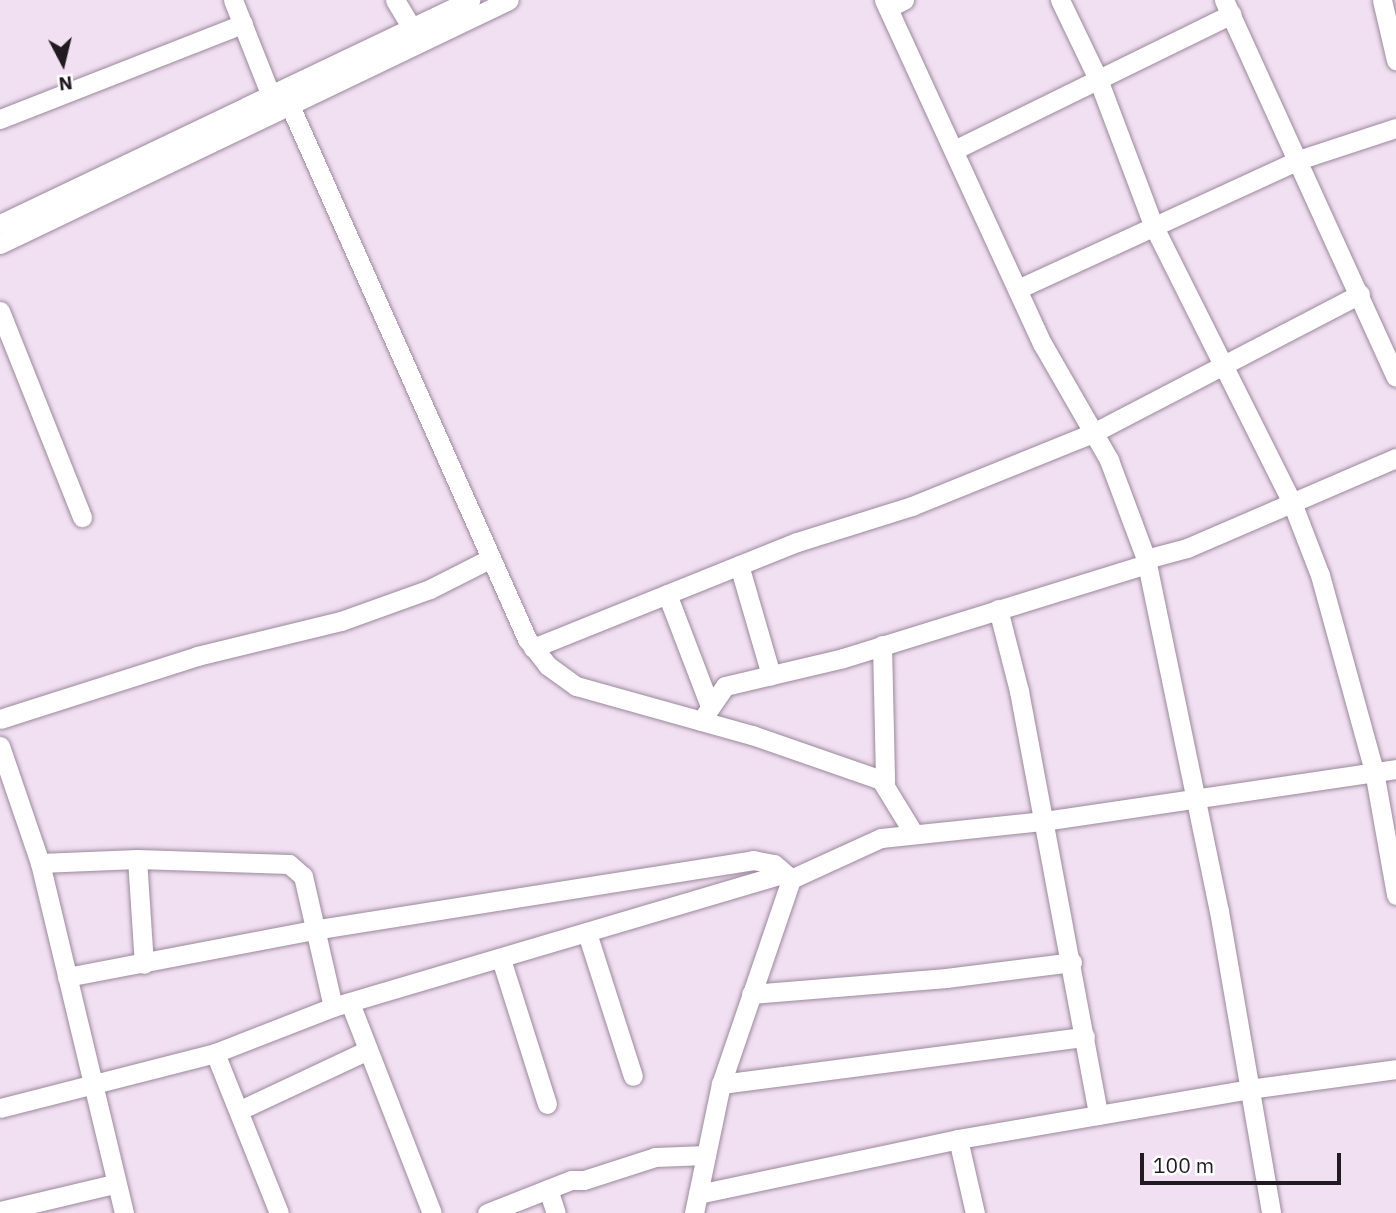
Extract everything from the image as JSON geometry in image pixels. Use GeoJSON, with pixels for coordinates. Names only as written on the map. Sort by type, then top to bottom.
{"type":"FeatureCollection","features":[{"type":"Feature","properties":{"kind":"street"},"geometry":{"type":"LineString","coordinates":[[233,0],[533,648],[576,686],[705,713],[885,782]]}},
{"type":"Feature","properties":{"kind":"street"},"geometry":{"type":"LineString","coordinates":[[395,0],[412,28]]}},
{"type":"Feature","properties":{"kind":"street"},"geometry":{"type":"LineString","coordinates":[[0,244],[470,0]]}},
{"type":"Feature","properties":{"kind":"street"},"geometry":{"type":"LineString","coordinates":[[0,224],[509,0]]}},
{"type":"Feature","properties":{"kind":"street"},"geometry":{"type":"LineString","coordinates":[[1060,0],[1098,79],[1154,227],[1291,500],[1335,614],[1374,771],[1396,895]]}},
{"type":"Feature","properties":{"kind":"street"},"geometry":{"type":"LineString","coordinates":[[1382,0],[1396,61]]}},
{"type":"Feature","properties":{"kind":"street"},"geometry":{"type":"LineString","coordinates":[[892,3],[954,150],[1018,289],[1127,503],[1146,561],[1219,911],[1272,1213]]}},
{"type":"Feature","properties":{"kind":"street"},"geometry":{"type":"LineString","coordinates":[[954,150],[1098,79],[1228,7],[1396,377]]}},
{"type":"Feature","properties":{"kind":"street"},"geometry":{"type":"LineString","coordinates":[[0,119],[243,24]]}},
{"type":"Feature","properties":{"kind":"street"},"geometry":{"type":"LineString","coordinates":[[1018,289],[1298,160],[1396,128]]}},
{"type":"Feature","properties":{"kind":"street"},"geometry":{"type":"LineString","coordinates":[[533,648],[739,565],[912,506],[1093,433],[1360,294]]}},
{"type":"Feature","properties":{"kind":"street"},"geometry":{"type":"LineString","coordinates":[[0,311],[82,517]]}},
{"type":"Feature","properties":{"kind":"street"},"geometry":{"type":"LineString","coordinates":[[705,713],[724,686],[882,645],[1187,548],[1291,500],[1396,458]]}},
{"type":"Feature","properties":{"kind":"street"},"geometry":{"type":"LineString","coordinates":[[0,719],[197,656],[353,617],[430,589],[491,558]]}},
{"type":"Feature","properties":{"kind":"street"},"geometry":{"type":"LineString","coordinates":[[739,565],[771,675]]}},
{"type":"Feature","properties":{"kind":"street"},"geometry":{"type":"LineString","coordinates":[[667,594],[705,713]]}},
{"type":"Feature","properties":{"kind":"street"},"geometry":{"type":"LineString","coordinates":[[998,609],[1072,962],[1098,1115]]}},
{"type":"Feature","properties":{"kind":"street"},"geometry":{"type":"LineString","coordinates":[[882,645],[885,782],[914,834]]}},
{"type":"Feature","properties":{"kind":"street"},"geometry":{"type":"LineString","coordinates":[[0,746],[40,863],[114,1184],[124,1213]]}},
{"type":"Feature","properties":{"kind":"street"},"geometry":{"type":"LineString","coordinates":[[0,1108],[215,1054],[342,1005],[787,876],[881,838],[1044,821],[1396,769]]}},
{"type":"Feature","properties":{"kind":"street"},"geometry":{"type":"LineString","coordinates":[[40,863],[137,859],[289,864],[303,876],[313,930],[342,1005],[368,1050],[432,1213]]}},
{"type":"Feature","properties":{"kind":"street"},"geometry":{"type":"LineString","coordinates":[[137,859],[144,964]]}},
{"type":"Feature","properties":{"kind":"street"},"geometry":{"type":"LineString","coordinates":[[67,978],[313,930],[753,860],[774,864],[787,876]]}},
{"type":"Feature","properties":{"kind":"street"},"geometry":{"type":"LineString","coordinates":[[787,876],[721,1084],[696,1203],[958,1139],[1249,1089],[1396,1069]]}},
{"type":"Feature","properties":{"kind":"street"},"geometry":{"type":"LineString","coordinates":[[587,933],[633,1076]]}},
{"type":"Feature","properties":{"kind":"street"},"geometry":{"type":"LineString","coordinates":[[501,959],[547,1104]]}},
{"type":"Feature","properties":{"kind":"street"},"geometry":{"type":"LineString","coordinates":[[751,994],[946,978],[1072,962]]}},
{"type":"Feature","properties":{"kind":"street"},"geometry":{"type":"LineString","coordinates":[[721,1084],[1085,1037]]}},
{"type":"Feature","properties":{"kind":"street"},"geometry":{"type":"LineString","coordinates":[[240,1110],[368,1050]]}},
{"type":"Feature","properties":{"kind":"street"},"geometry":{"type":"LineString","coordinates":[[215,1054],[240,1110],[279,1213]]}},
{"type":"Feature","properties":{"kind":"street"},"geometry":{"type":"LineString","coordinates":[[958,1139],[975,1213]]}},
{"type":"Feature","properties":{"kind":"street"},"geometry":{"type":"LineString","coordinates":[[487,1213],[548,1189],[655,1157],[706,1154]]}},
{"type":"Feature","properties":{"kind":"street"},"geometry":{"type":"LineString","coordinates":[[0,1211],[114,1184]]}},
{"type":"Feature","properties":{"kind":"street"},"geometry":{"type":"LineString","coordinates":[[548,1189],[556,1213]]}}]}
